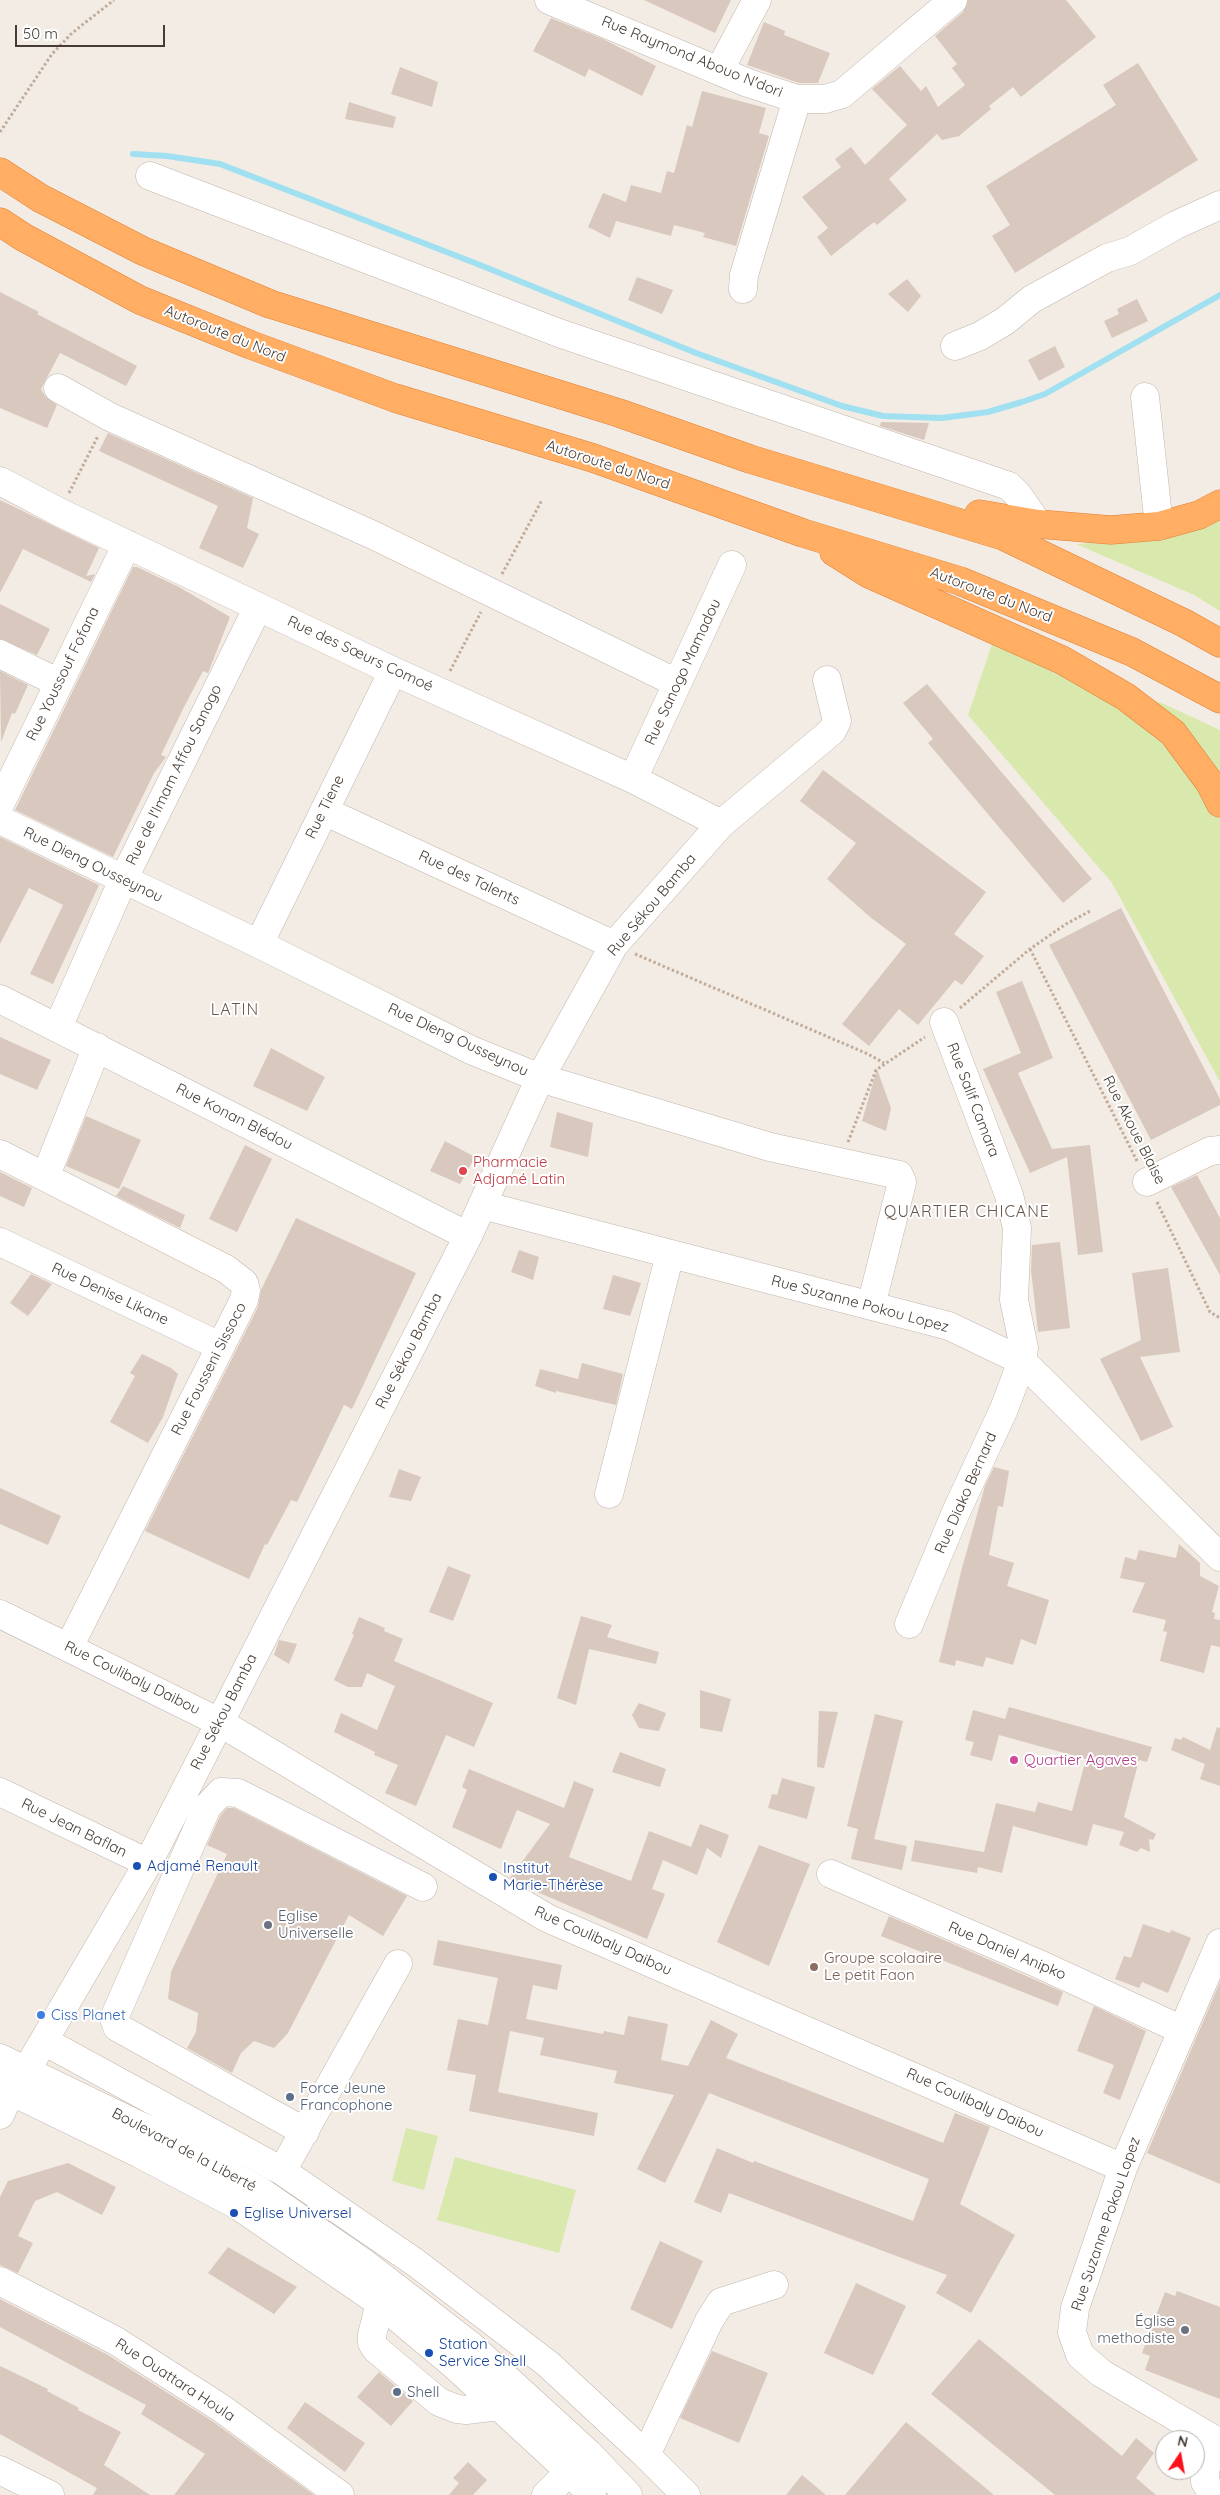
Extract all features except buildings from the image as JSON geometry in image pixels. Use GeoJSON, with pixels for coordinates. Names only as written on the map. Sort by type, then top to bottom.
{"type":"FeatureCollection","features":[{"type":"Feature","properties":{"kind":"highway"},"geometry":{"type":"LineString","coordinates":[[0,172],[40,198],[143,250],[270,304],[619,413],[750,459],[1003,536],[1184,623],[1220,644]]}},
{"type":"Feature","properties":{"kind":"highway","name":"Autoroute du Nord"},"geometry":{"type":"LineString","coordinates":[[0,222],[23,237],[140,300],[251,345],[395,398],[593,458],[803,533],[969,584],[1132,652],[1220,699]]}},
{"type":"Feature","properties":{"kind":"highway"},"geometry":{"type":"LineString","coordinates":[[906,506],[960,510],[1038,524],[1111,530],[1160,526],[1199,515],[1220,504]]}},
{"type":"Feature","properties":{"kind":"highway"},"geometry":{"type":"LineString","coordinates":[[803,533],[869,574],[1062,660],[1126,697],[1172,733],[1210,783],[1220,803]]}},
{"type":"Feature","properties":{"kind":"street","name":"Rue Raymond Abouo N'dori"},"geometry":{"type":"LineString","coordinates":[[549,0],[748,83],[797,99],[825,99],[842,94],[953,0]]}},
{"type":"Feature","properties":{"kind":"street"},"geometry":{"type":"LineString","coordinates":[[719,70],[757,0]]}},
{"type":"Feature","properties":{"kind":"street"},"geometry":{"type":"LineString","coordinates":[[743,289],[744,275],[797,99]]}},
{"type":"Feature","properties":{"kind":"street"},"geometry":{"type":"LineString","coordinates":[[150,176],[559,333],[1009,486],[1018,495],[1038,524]]}},
{"type":"Feature","properties":{"kind":"street"},"geometry":{"type":"LineString","coordinates":[[955,346],[980,336],[1005,321],[1032,299],[1107,258],[1130,251],[1176,225],[1220,205]]}},
{"type":"Feature","properties":{"kind":"street"},"geometry":{"type":"LineString","coordinates":[[58,388],[110,417],[373,536],[677,683]]}},
{"type":"Feature","properties":{"kind":"street"},"geometry":{"type":"LineString","coordinates":[[1145,397],[1160,526]]}},
{"type":"Feature","properties":{"kind":"street","name":"Rue des Sœurs Comoé"},"geometry":{"type":"LineString","coordinates":[[0,481],[126,544],[393,671],[632,779],[721,824]]}},
{"type":"Feature","properties":{"kind":"street","name":"Rue Youssouf Fofana"},"geometry":{"type":"LineString","coordinates":[[0,804],[126,544]]}},
{"type":"Feature","properties":{"kind":"street","name":"Rue Sanogo Mamadou"},"geometry":{"type":"LineString","coordinates":[[632,779],[732,564]]}},
{"type":"Feature","properties":{"kind":"street","name":"Rue de l'Imam Affou Sanogo"},"geometry":{"type":"LineString","coordinates":[[58,1027],[123,880],[258,606]]}},
{"type":"Feature","properties":{"kind":"street"},"geometry":{"type":"LineString","coordinates":[[0,654],[59,683]]}},
{"type":"Feature","properties":{"kind":"street","name":"Rue Tiene"},"geometry":{"type":"LineString","coordinates":[[259,944],[393,671]]}},
{"type":"Feature","properties":{"kind":"street","name":"Rue Sékou Bamba"},"geometry":{"type":"LineString","coordinates":[[9,2091],[44,2041],[148,1863],[468,1236],[540,1078],[614,945],[721,824],[832,731],[837,721],[827,680]]}},
{"type":"Feature","properties":{"kind":"street","name":"Rue des Talents"},"geometry":{"type":"LineString","coordinates":[[324,811],[614,945]]}},
{"type":"Feature","properties":{"kind":"street","name":"Rue Dieng Ousseynou"},"geometry":{"type":"LineString","coordinates":[[0,820],[259,944],[472,1050],[540,1078],[770,1146],[899,1175],[902,1182],[871,1306]]}},
{"type":"Feature","properties":{"kind":"street","name":"Rue Konan Blédou"},"geometry":{"type":"LineString","coordinates":[[0,999],[468,1236]]}},
{"type":"Feature","properties":{"kind":"street","name":"Rue Salif Camara"},"geometry":{"type":"LineString","coordinates":[[944,1022],[1009,1195],[1017,1228],[1014,1300],[1024,1348],[1022,1361]]}},
{"type":"Feature","properties":{"kind":"street"},"geometry":{"type":"LineString","coordinates":[[46,1175],[97,1047]]}},
{"type":"Feature","properties":{"kind":"street"},"geometry":{"type":"LineString","coordinates":[[1147,1182],[1210,1151],[1220,1150]]}},
{"type":"Feature","properties":{"kind":"street","name":"Rue Fousseni Sissoco"},"geometry":{"type":"LineString","coordinates":[[0,1154],[46,1175],[164,1238],[205,1257],[236,1276],[244,1283],[246,1290],[244,1300],[69,1647]]}},
{"type":"Feature","properties":{"kind":"street","name":"Rue Suzanne Pokou Lopez"},"geometry":{"type":"LineString","coordinates":[[482,1205],[949,1326],[1022,1361],[1220,1557]]}},
{"type":"Feature","properties":{"kind":"street","name":"Rue Denise Likane"},"geometry":{"type":"LineString","coordinates":[[0,1242],[220,1346]]}},
{"type":"Feature","properties":{"kind":"street"},"geometry":{"type":"LineString","coordinates":[[609,1494],[670,1254]]}},
{"type":"Feature","properties":{"kind":"street","name":"Rue Diako Bernard"},"geometry":{"type":"LineString","coordinates":[[909,1624],[956,1512],[1004,1409],[1022,1361]]}},
{"type":"Feature","properties":{"kind":"street","name":"Rue Coulibaly Daibou"},"geometry":{"type":"LineString","coordinates":[[0,1614],[219,1722],[369,1810],[490,1886],[547,1918],[1123,2168]]}},
{"type":"Feature","properties":{"kind":"street","name":"Rue Jean Baflan"},"geometry":{"type":"LineString","coordinates":[[0,1792],[148,1863]]}},
{"type":"Feature","properties":{"kind":"street"},"geometry":{"type":"LineString","coordinates":[[305,2132],[117,2027],[114,2018],[207,1807],[221,1792],[238,1793],[423,1886]]}},
{"type":"Feature","properties":{"kind":"street","name":"Rue Daniel Anipko"},"geometry":{"type":"LineString","coordinates":[[832,1874],[905,1908],[1040,1964],[1182,2030]]}},
{"type":"Feature","properties":{"kind":"street","name":"Rue Suzanne Pokou Lopez"},"geometry":{"type":"LineString","coordinates":[[1220,1943],[1123,2168],[1074,2308],[1072,2332],[1080,2356],[1101,2373],[1220,2443]]}},
{"type":"Feature","properties":{"kind":"street"},"geometry":{"type":"LineString","coordinates":[[282,2171],[398,1964]]}},
{"type":"Feature","properties":{"kind":"street"},"geometry":{"type":"LineString","coordinates":[[44,2041],[282,2171],[416,2263],[540,2358],[646,2455],[686,2495]]}},
{"type":"Feature","properties":{"kind":"street","name":"Boulevard de la Liberté"},"geometry":{"type":"LineString","coordinates":[[0,2058],[9,2091],[140,2154],[237,2205],[380,2303],[499,2406],[628,2495]]}},
{"type":"Feature","properties":{"kind":"street","name":"Boulevard de la Liberté"},"geometry":{"type":"LineString","coordinates":[[9,2091],[151,2131],[260,2191],[364,2263],[470,2344],[579,2462],[592,2495]]}},
{"type":"Feature","properties":{"kind":"street","name":"Rue Ouattara Houla"},"geometry":{"type":"LineString","coordinates":[[0,2281],[116,2342],[221,2408],[340,2495]]}},
{"type":"Feature","properties":{"kind":"street"},"geometry":{"type":"LineString","coordinates":[[646,2455],[709,2321],[721,2302],[774,2285]]}},
{"type":"Feature","properties":{"kind":"street"},"geometry":{"type":"LineString","coordinates":[[380,2303],[372,2335],[372,2343],[376,2348],[439,2402],[457,2409],[466,2410],[499,2406]]}},
{"type":"Feature","properties":{"kind":"street"},"geometry":{"type":"LineString","coordinates":[[1213,2495],[1205,2482],[1205,2467],[1220,2448]]}},
{"type":"Feature","properties":{"kind":"street"},"geometry":{"type":"LineString","coordinates":[[546,2495],[579,2462]]}},
{"type":"Feature","properties":{"kind":"street"},"geometry":{"type":"LineString","coordinates":[[0,2470],[50,2495]]}},
{"type":"Feature","properties":{"kind":"path"},"geometry":{"type":"LineString","coordinates":[[0,132],[52,54],[72,33],[114,0]]}},
{"type":"Feature","properties":{"kind":"path"},"geometry":{"type":"LineString","coordinates":[[59,512],[104,424],[110,417]]}},
{"type":"Feature","properties":{"kind":"path"},"geometry":{"type":"LineString","coordinates":[[840,1162],[878,1067],[944,1022],[1030,949],[1066,924],[1092,910]]}},
{"type":"Feature","properties":{"kind":"path"},"geometry":{"type":"LineString","coordinates":[[614,945],[868,1054],[884,1063]]}},
{"type":"Feature","properties":{"kind":"path","name":"Rue Akoue Blaise"},"geometry":{"type":"LineString","coordinates":[[1030,949],[1210,1312],[1220,1318]]}},
{"type":"Feature","properties":{"kind":"green space"},"geometry":{"type":"Polygon","coordinates":[[[1220,515],[1220,611],[1194,595],[1076,544],[1156,539],[1220,515]]]}},
{"type":"Feature","properties":{"kind":"green space"},"geometry":{"type":"Polygon","coordinates":[[[992,644],[1164,704],[1220,730],[1220,1082],[1112,883],[968,715],[992,644]]]}},
{"type":"Feature","properties":{"kind":"green space"},"geometry":{"type":"Polygon","coordinates":[[[406,2128],[438,2136],[424,2190],[392,2181],[406,2128]]]}},
{"type":"Feature","properties":{"kind":"green space"},"geometry":{"type":"Polygon","coordinates":[[[455,2157],[576,2190],[559,2253],[437,2220],[455,2157]]]}},
{"type":"Feature","properties":{"kind":"waterway"},"geometry":{"type":"LineString","coordinates":[[133,154],[167,156],[220,164],[480,265],[696,353],[842,406],[883,416],[942,418],[988,412],[1045,394],[1220,295]]}},
{"type":"Feature","properties":{"kind":"place","name":"Pharmacie Adjamé Latin"},"geometry":{"type":"Point","coordinates":[463,1171]}},
{"type":"Feature","properties":{"kind":"place","name":"Quartier Agaves"},"geometry":{"type":"Point","coordinates":[1014,1760]}},
{"type":"Feature","properties":{"kind":"place","name":"Adjamé Renault"},"geometry":{"type":"Point","coordinates":[137,1866]}},
{"type":"Feature","properties":{"kind":"place","name":"Institut Marie-Thérèse"},"geometry":{"type":"Point","coordinates":[493,1877]}},
{"type":"Feature","properties":{"kind":"place","name":"Eglise Universelle"},"geometry":{"type":"Point","coordinates":[268,1925]}},
{"type":"Feature","properties":{"kind":"place","name":"Groupe scolaaire Le petit Faon"},"geometry":{"type":"Point","coordinates":[814,1967]}},
{"type":"Feature","properties":{"kind":"place","name":"Ciss Planet"},"geometry":{"type":"Point","coordinates":[41,2015]}},
{"type":"Feature","properties":{"kind":"place","name":"Force Jeune Francophone"},"geometry":{"type":"Point","coordinates":[290,2097]}},
{"type":"Feature","properties":{"kind":"place","name":"Eglise Universel"},"geometry":{"type":"Point","coordinates":[234,2213]}},
{"type":"Feature","properties":{"kind":"place","name":"Église methodiste"},"geometry":{"type":"Point","coordinates":[1185,2330]}},
{"type":"Feature","properties":{"kind":"place","name":"Station Service Shell"},"geometry":{"type":"Point","coordinates":[429,2353]}},
{"type":"Feature","properties":{"kind":"place","name":"Shell"},"geometry":{"type":"Point","coordinates":[397,2392]}},
{"type":"Feature","properties":{"kind":"district","name":"LATIN"},"geometry":{"type":"Point","coordinates":[235,1010]}},
{"type":"Feature","properties":{"kind":"district","name":"QUARTIER CHICANE"},"geometry":{"type":"Point","coordinates":[967,1212]}}]}
